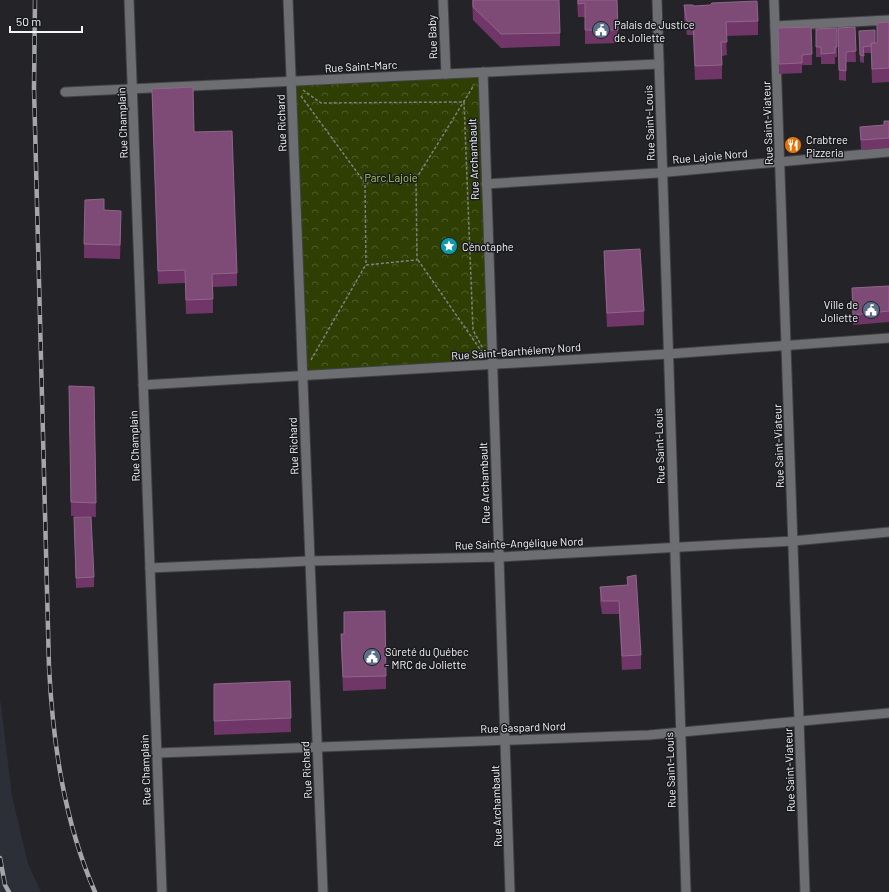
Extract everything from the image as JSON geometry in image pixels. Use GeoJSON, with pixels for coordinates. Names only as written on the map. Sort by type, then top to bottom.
{"type":"FeatureCollection","features":[{"type":"Feature","properties":{"kind":"street","name":"Rue Champlain"},"geometry":{"type":"LineString","coordinates":[[129,0],[162,892]]}},
{"type":"Feature","properties":{"kind":"street","name":"Rue Richard"},"geometry":{"type":"LineString","coordinates":[[288,0],[323,892]]}},
{"type":"Feature","properties":{"kind":"street","name":"Rue Baby"},"geometry":{"type":"LineString","coordinates":[[443,0],[446,74]]}},
{"type":"Feature","properties":{"kind":"street","name":"Rue Saint-Louis"},"geometry":{"type":"LineString","coordinates":[[657,0],[686,892]]}},
{"type":"Feature","properties":{"kind":"street","name":"Rue Saint-Viateur"},"geometry":{"type":"LineString","coordinates":[[774,0],[805,892]]}},
{"type":"Feature","properties":{"kind":"street"},"geometry":{"type":"LineString","coordinates":[[775,26],[889,20]]}},
{"type":"Feature","properties":{"kind":"street","name":"Rue Saint-Marc"},"geometry":{"type":"LineString","coordinates":[[64,92],[659,64]]}},
{"type":"Feature","properties":{"kind":"street","name":"Rue Archambault"},"geometry":{"type":"LineString","coordinates":[[483,72],[491,365],[510,892]]}},
{"type":"Feature","properties":{"kind":"street","name":"Rue Lajoie Nord"},"geometry":{"type":"LineString","coordinates":[[486,184],[663,173],[889,152]]}},
{"type":"Feature","properties":{"kind":"street","name":"Rue Saint-Barthélemy Nord"},"geometry":{"type":"LineString","coordinates":[[143,385],[668,354],[889,338]]}},
{"type":"Feature","properties":{"kind":"street","name":"Rue Sainte-Angélique Nord"},"geometry":{"type":"LineString","coordinates":[[150,568],[309,561],[499,557],[793,541],[889,532]]}},
{"type":"Feature","properties":{"kind":"street","name":"Rue Gaspard Nord"},"geometry":{"type":"LineString","coordinates":[[157,753],[680,733],[799,720],[889,713]]}},
{"type":"Feature","properties":{"kind":"path"},"geometry":{"type":"LineString","coordinates":[[483,72],[416,179],[417,260],[491,365]]}},
{"type":"Feature","properties":{"kind":"path"},"geometry":{"type":"LineString","coordinates":[[291,81],[321,103],[464,102]]}},
{"type":"Feature","properties":{"kind":"path"},"geometry":{"type":"LineString","coordinates":[[300,94],[365,184],[366,265],[310,362]]}},
{"type":"Feature","properties":{"kind":"path"},"geometry":{"type":"LineString","coordinates":[[464,102],[473,330],[484,351]]}},
{"type":"Feature","properties":{"kind":"path"},"geometry":{"type":"LineString","coordinates":[[365,184],[416,179]]}},
{"type":"Feature","properties":{"kind":"path"},"geometry":{"type":"LineString","coordinates":[[366,265],[417,260]]}},
{"type":"Feature","properties":{"kind":"shaded area"},"geometry":{"type":"Polygon","coordinates":[[[0,698],[12,796],[28,864],[41,892],[0,892],[0,698]]]}},
{"type":"Feature","properties":{"kind":"green space","name":"Parc Lajoie"},"geometry":{"type":"Polygon","coordinates":[[[483,72],[491,365],[302,375],[291,81],[483,72]]]}},
{"type":"Feature","properties":{"kind":"building"},"geometry":{"type":"Polygon","coordinates":[[[473,0],[559,0],[560,33],[501,34],[473,7],[473,0]]]}},
{"type":"Feature","properties":{"kind":"building","name":"Palais de Justice de Joliette"},"geometry":{"type":"Polygon","coordinates":[[[578,0],[617,0],[618,30],[585,30],[585,3],[578,4],[578,0]]]}},
{"type":"Feature","properties":{"kind":"building"},"geometry":{"type":"Polygon","coordinates":[[[757,1],[758,21],[726,22],[727,42],[721,42],[722,65],[695,66],[693,21],[687,22],[684,5],[694,6],[710,5],[712,3],[757,1]]]}},
{"type":"Feature","properties":{"kind":"building"},"geometry":{"type":"Polygon","coordinates":[[[889,22],[889,68],[872,69],[871,43],[877,43],[877,23],[889,22]]]}},
{"type":"Feature","properties":{"kind":"building"},"geometry":{"type":"Polygon","coordinates":[[[811,27],[812,54],[802,55],[802,63],[779,64],[778,28],[811,27]]]}},
{"type":"Feature","properties":{"kind":"building"},"geometry":{"type":"Polygon","coordinates":[[[855,27],[856,51],[846,52],[846,71],[839,70],[838,28],[855,27]]]}},
{"type":"Feature","properties":{"kind":"building"},"geometry":{"type":"Polygon","coordinates":[[[837,28],[837,47],[835,47],[835,53],[821,54],[821,47],[816,47],[816,29],[837,28]]]}},
{"type":"Feature","properties":{"kind":"building"},"geometry":{"type":"Polygon","coordinates":[[[875,30],[875,43],[871,43],[871,46],[863,47],[864,56],[860,55],[859,31],[875,30]]]}},
{"type":"Feature","properties":{"kind":"building"},"geometry":{"type":"Polygon","coordinates":[[[193,87],[194,132],[232,131],[237,273],[212,274],[213,299],[186,300],[185,270],[158,271],[152,89],[193,87]]]}},
{"type":"Feature","properties":{"kind":"building"},"geometry":{"type":"Polygon","coordinates":[[[884,121],[889,121],[889,138],[861,140],[860,127],[884,125],[884,121]]]}},
{"type":"Feature","properties":{"kind":"building"},"geometry":{"type":"Polygon","coordinates":[[[104,199],[104,210],[121,211],[120,245],[84,244],[85,200],[104,199]]]}},
{"type":"Feature","properties":{"kind":"building"},"geometry":{"type":"Polygon","coordinates":[[[640,249],[644,311],[607,313],[604,251],[640,249]]]}},
{"type":"Feature","properties":{"kind":"building"},"geometry":{"type":"Polygon","coordinates":[[[889,286],[889,311],[853,315],[852,288],[889,286]]]}},
{"type":"Feature","properties":{"kind":"building"},"geometry":{"type":"Polygon","coordinates":[[[69,386],[94,387],[96,503],[71,502],[69,386]]]}},
{"type":"Feature","properties":{"kind":"building"},"geometry":{"type":"Polygon","coordinates":[[[74,517],[91,517],[94,577],[76,578],[74,517]]]}},
{"type":"Feature","properties":{"kind":"building"},"geometry":{"type":"Polygon","coordinates":[[[636,575],[641,655],[622,656],[619,601],[602,601],[600,587],[628,585],[627,577],[636,575]]]}},
{"type":"Feature","properties":{"kind":"building"},"geometry":{"type":"Polygon","coordinates":[[[385,611],[386,676],[343,677],[341,634],[344,634],[344,612],[385,611]]]}},
{"type":"Feature","properties":{"kind":"building"},"geometry":{"type":"Polygon","coordinates":[[[290,681],[291,718],[214,721],[214,684],[290,681]]]}},
{"type":"Feature","properties":{"kind":"railway"},"geometry":{"type":"LineString","coordinates":[[35,0],[34,88],[49,667],[57,753],[62,782],[75,838],[95,892]]}},
{"type":"Feature","properties":{"kind":"railway"},"geometry":{"type":"LineString","coordinates":[[0,858],[5,885],[9,892]]}},
{"type":"Feature","properties":{"kind":"place","name":"Palais de Justice de Joliette"},"geometry":{"type":"Point","coordinates":[601,30]}},
{"type":"Feature","properties":{"kind":"place","name":"Crabtree Pizzeria"},"geometry":{"type":"Point","coordinates":[793,145]}},
{"type":"Feature","properties":{"kind":"place","name":"Cénotaphe"},"geometry":{"type":"Point","coordinates":[449,246]}},
{"type":"Feature","properties":{"kind":"place","name":"Ville de Joliette"},"geometry":{"type":"Point","coordinates":[871,310]}},
{"type":"Feature","properties":{"kind":"place","name":"Sûreté du Québec - MRC de Joliette"},"geometry":{"type":"Point","coordinates":[372,657]}}]}
